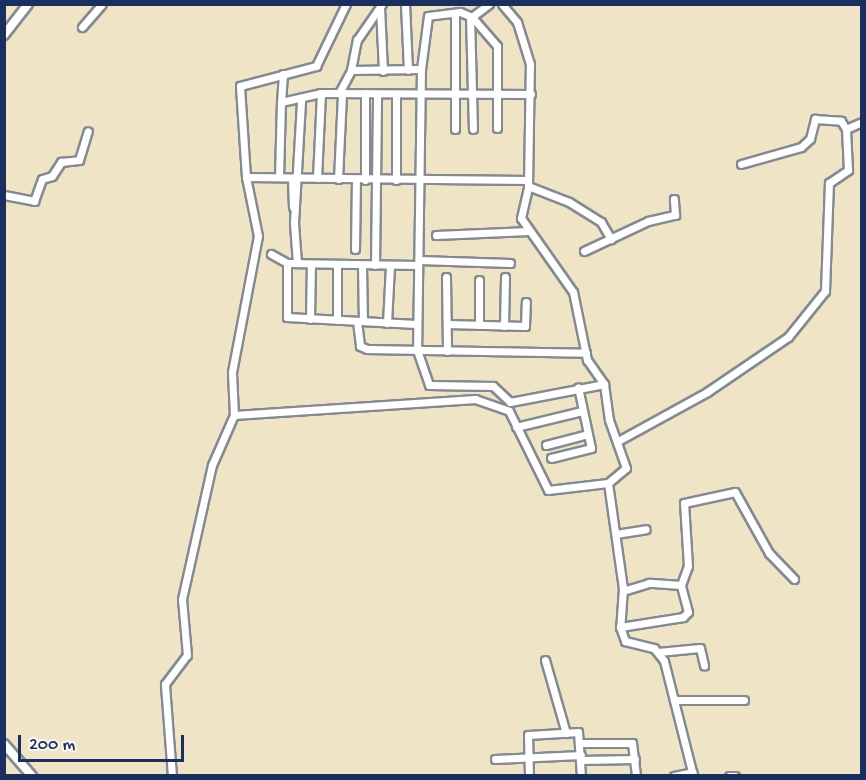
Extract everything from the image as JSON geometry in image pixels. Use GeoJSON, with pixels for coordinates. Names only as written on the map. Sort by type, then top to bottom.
{"type":"FeatureCollection","features":[{"type":"Feature","properties":{"kind":"street"},"geometry":{"type":"LineString","coordinates":[[4,35],[28,4]]}},
{"type":"Feature","properties":{"kind":"street"},"geometry":{"type":"LineString","coordinates":[[82,27],[102,4]]}},
{"type":"Feature","properties":{"kind":"street"},"geometry":{"type":"LineString","coordinates":[[172,776],[165,684],[187,655],[182,598],[212,465],[234,415],[232,372],[258,236],[246,177],[240,86],[283,74],[305,72],[320,61],[346,4]]}},
{"type":"Feature","properties":{"kind":"street"},"geometry":{"type":"LineString","coordinates":[[405,4],[408,70]]}},
{"type":"Feature","properties":{"kind":"street"},"geometry":{"type":"LineString","coordinates":[[471,17],[489,4]]}},
{"type":"Feature","properties":{"kind":"street"},"geometry":{"type":"LineString","coordinates":[[234,415],[471,399],[508,411],[546,489],[608,483],[626,468],[604,384],[586,353],[580,310],[566,275],[521,218],[528,183],[531,94],[529,56],[517,22],[502,4]]}},
{"type":"Feature","properties":{"kind":"street"},"geometry":{"type":"LineString","coordinates":[[381,6],[383,71]]}},
{"type":"Feature","properties":{"kind":"street"},"geometry":{"type":"LineString","coordinates":[[338,179],[340,93],[351,70],[357,40],[381,6]]}},
{"type":"Feature","properties":{"kind":"street"},"geometry":{"type":"LineString","coordinates":[[497,128],[497,46],[471,17],[455,13],[429,13],[421,69],[421,182],[416,324],[417,350],[431,386],[493,386],[512,402],[578,387],[604,384]]}},
{"type":"Feature","properties":{"kind":"street"},"geometry":{"type":"LineString","coordinates":[[455,13],[455,129]]}},
{"type":"Feature","properties":{"kind":"street"},"geometry":{"type":"LineString","coordinates":[[471,17],[473,129]]}},
{"type":"Feature","properties":{"kind":"street"},"geometry":{"type":"LineString","coordinates":[[351,70],[421,69]]}},
{"type":"Feature","properties":{"kind":"street"},"geometry":{"type":"LineString","coordinates":[[279,177],[283,74]]}},
{"type":"Feature","properties":{"kind":"street"},"geometry":{"type":"LineString","coordinates":[[281,102],[321,93],[498,96],[531,94]]}},
{"type":"Feature","properties":{"kind":"street"},"geometry":{"type":"LineString","coordinates":[[317,178],[321,93]]}},
{"type":"Feature","properties":{"kind":"street"},"geometry":{"type":"LineString","coordinates":[[355,249],[365,93]]}},
{"type":"Feature","properties":{"kind":"street"},"geometry":{"type":"LineString","coordinates":[[375,266],[377,94]]}},
{"type":"Feature","properties":{"kind":"street"},"geometry":{"type":"LineString","coordinates":[[396,95],[396,180]]}},
{"type":"Feature","properties":{"kind":"street"},"geometry":{"type":"LineString","coordinates":[[297,263],[294,223],[300,99]]}},
{"type":"Feature","properties":{"kind":"street"},"geometry":{"type":"LineString","coordinates":[[618,441],[707,392],[783,341],[825,291],[829,183],[849,166],[846,129],[841,121],[815,119],[810,139],[801,147],[741,164]]}},
{"type":"Feature","properties":{"kind":"street"},"geometry":{"type":"LineString","coordinates":[[846,129],[861,122]]}},
{"type":"Feature","properties":{"kind":"street"},"geometry":{"type":"LineString","coordinates":[[4,195],[34,201],[42,179],[52,176],[61,162],[79,160],[88,131]]}},
{"type":"Feature","properties":{"kind":"street"},"geometry":{"type":"LineString","coordinates":[[246,177],[528,183],[569,202],[602,223],[611,239]]}},
{"type":"Feature","properties":{"kind":"street"},"geometry":{"type":"LineString","coordinates":[[584,251],[675,215],[674,199]]}},
{"type":"Feature","properties":{"kind":"street"},"geometry":{"type":"LineString","coordinates":[[436,235],[529,231]]}},
{"type":"Feature","properties":{"kind":"street"},"geometry":{"type":"LineString","coordinates":[[271,254],[287,263],[362,266],[419,262],[510,263]]}},
{"type":"Feature","properties":{"kind":"street"},"geometry":{"type":"LineString","coordinates":[[287,263],[285,315],[310,319],[416,324]]}},
{"type":"Feature","properties":{"kind":"street"},"geometry":{"type":"LineString","coordinates":[[310,319],[311,264]]}},
{"type":"Feature","properties":{"kind":"street"},"geometry":{"type":"LineString","coordinates":[[337,265],[337,320]]}},
{"type":"Feature","properties":{"kind":"street"},"geometry":{"type":"LineString","coordinates":[[387,323],[390,265]]}},
{"type":"Feature","properties":{"kind":"street"},"geometry":{"type":"LineString","coordinates":[[362,266],[361,348],[586,353]]}},
{"type":"Feature","properties":{"kind":"street"},"geometry":{"type":"LineString","coordinates":[[446,277],[447,351]]}},
{"type":"Feature","properties":{"kind":"street"},"geometry":{"type":"LineString","coordinates":[[504,326],[505,277]]}},
{"type":"Feature","properties":{"kind":"street"},"geometry":{"type":"LineString","coordinates":[[479,280],[479,325]]}},
{"type":"Feature","properties":{"kind":"street"},"geometry":{"type":"LineString","coordinates":[[447,324],[525,326],[526,302]]}},
{"type":"Feature","properties":{"kind":"street"},"geometry":{"type":"LineString","coordinates":[[550,458],[591,448],[578,387]]}},
{"type":"Feature","properties":{"kind":"street"},"geometry":{"type":"LineString","coordinates":[[516,427],[582,411]]}},
{"type":"Feature","properties":{"kind":"street"},"geometry":{"type":"LineString","coordinates":[[546,445],[588,434]]}},
{"type":"Feature","properties":{"kind":"street"},"geometry":{"type":"LineString","coordinates":[[608,483],[623,591],[620,627],[625,641],[658,652],[700,648],[704,666]]}},
{"type":"Feature","properties":{"kind":"street"},"geometry":{"type":"LineString","coordinates":[[620,627],[686,616],[681,585],[688,566],[684,503],[735,492],[768,551],[794,579]]}},
{"type":"Feature","properties":{"kind":"street"},"geometry":{"type":"LineString","coordinates":[[616,534],[646,529]]}},
{"type":"Feature","properties":{"kind":"street"},"geometry":{"type":"LineString","coordinates":[[623,591],[649,583],[681,585]]}},
{"type":"Feature","properties":{"kind":"street"},"geometry":{"type":"LineString","coordinates":[[658,652],[670,673],[674,700],[693,774],[674,776]]}},
{"type":"Feature","properties":{"kind":"street"},"geometry":{"type":"LineString","coordinates":[[544,660],[566,733]]}},
{"type":"Feature","properties":{"kind":"street"},"geometry":{"type":"LineString","coordinates":[[674,700],[744,700]]}},
{"type":"Feature","properties":{"kind":"street"},"geometry":{"type":"LineString","coordinates":[[529,776],[528,735],[566,733],[580,733],[581,776]]}},
{"type":"Feature","properties":{"kind":"street"},"geometry":{"type":"LineString","coordinates":[[580,743],[632,743],[636,776]]}},
{"type":"Feature","properties":{"kind":"street"},"geometry":{"type":"LineString","coordinates":[[4,744],[32,776]]}},
{"type":"Feature","properties":{"kind":"street"},"geometry":{"type":"LineString","coordinates":[[495,759],[635,759]]}},
{"type":"Feature","properties":{"kind":"street"},"geometry":{"type":"LineString","coordinates":[[729,776],[735,776]]}}]}
